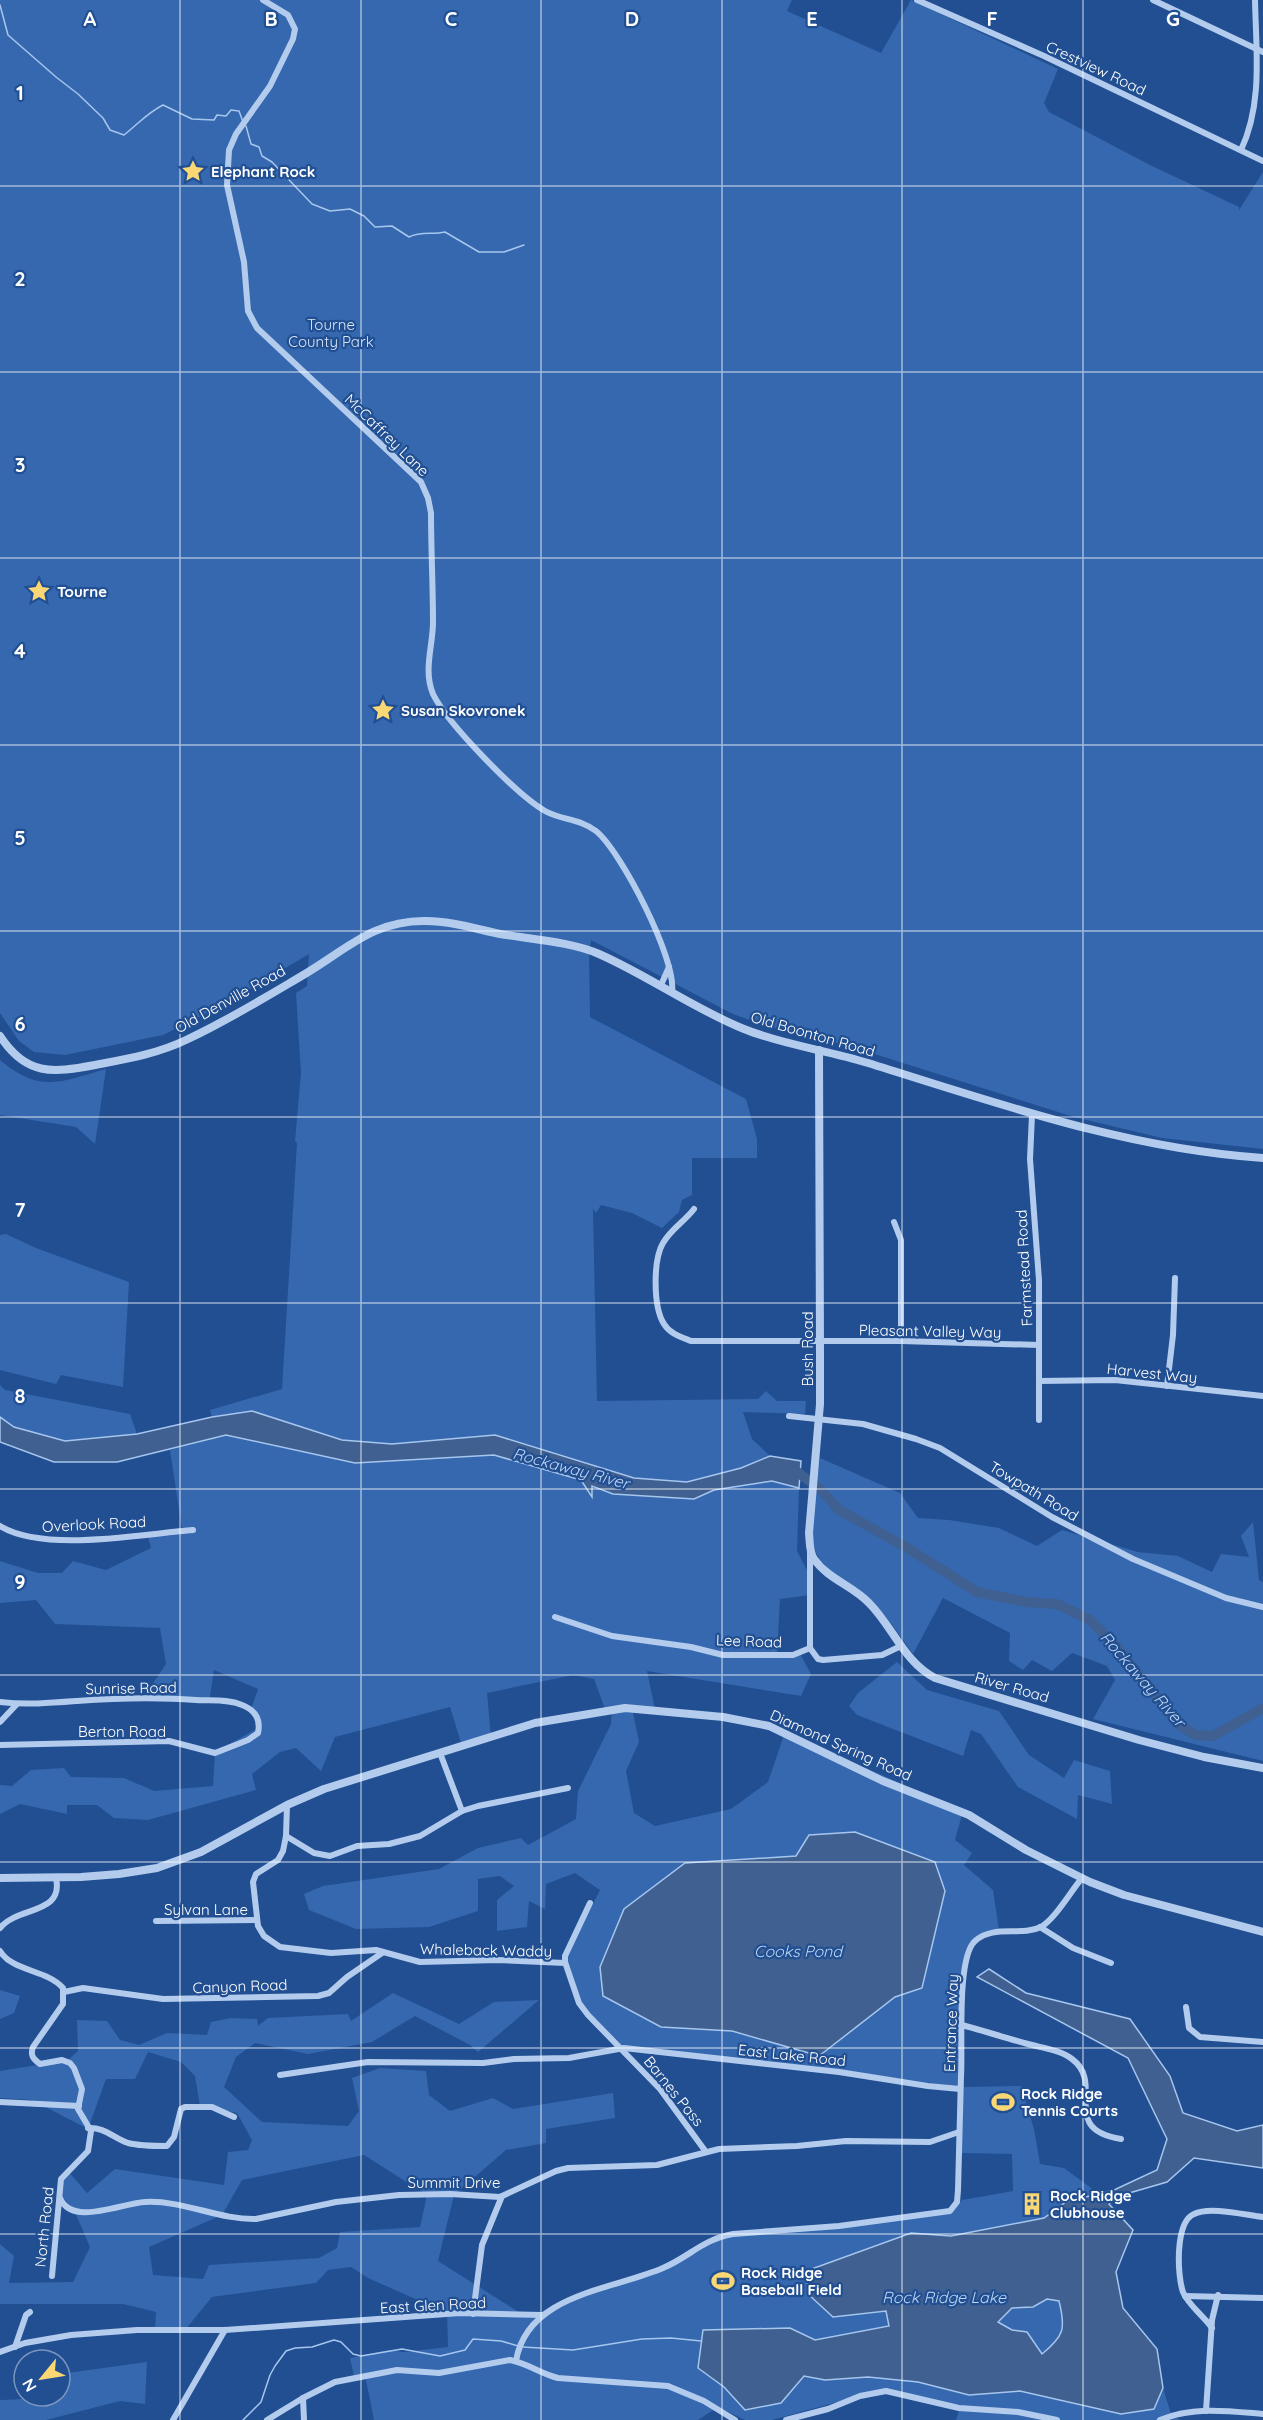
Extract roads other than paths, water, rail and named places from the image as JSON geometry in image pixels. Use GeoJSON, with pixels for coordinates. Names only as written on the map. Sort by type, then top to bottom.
{"type":"FeatureCollection","features":[{"type":"Feature","properties":{"kind":"street","name":"McCaffrey Lane"},"geometry":{"type":"LineString","coordinates":[[263,0],[288,15],[295,29],[293,39],[270,86],[231,143],[226,177],[244,262],[246,303],[251,318],[257,328],[281,352],[418,478],[428,498],[431,513],[433,621],[428,667],[434,694],[463,734],[509,781],[540,808],[584,823],[603,838],[630,879],[652,921],[669,967],[673,985],[672,992]]}},
{"type":"Feature","properties":{"kind":"street","name":"Crestview Road"},"geometry":{"type":"LineString","coordinates":[[917,0],[1044,56],[1263,161]]}},
{"type":"Feature","properties":{"kind":"street"},"geometry":{"type":"LineString","coordinates":[[1153,0],[1260,51]]}},
{"type":"Feature","properties":{"kind":"street"},"geometry":{"type":"LineString","coordinates":[[1241,150],[1255,118],[1259,80],[1260,51],[1255,0]]}},
{"type":"Feature","properties":{"kind":"street","name":"Old Boonton Road"},"geometry":{"type":"LineString","coordinates":[[308,972],[375,929],[401,922],[434,921],[591,950],[742,1029],[844,1055],[1032,1115],[1116,1135],[1201,1151],[1263,1158]]}},
{"type":"Feature","properties":{"kind":"street"},"geometry":{"type":"LineString","coordinates":[[661,985],[669,967]]}},
{"type":"Feature","properties":{"kind":"street","name":"Old Denville Road"},"geometry":{"type":"LineString","coordinates":[[1,1039],[18,1059],[40,1069],[63,1071],[135,1057],[187,1040],[308,972]]}},
{"type":"Feature","properties":{"kind":"street","name":"Bush Road"},"geometry":{"type":"LineString","coordinates":[[810,1648],[812,1492],[819,1419],[819,1050]]}},
{"type":"Feature","properties":{"kind":"street","name":"Farmstead Road"},"geometry":{"type":"LineString","coordinates":[[1032,1115],[1030,1159],[1037,1252],[1039,1420]]}},
{"type":"Feature","properties":{"kind":"street","name":"Pleasant Valley Way"},"geometry":{"type":"LineString","coordinates":[[694,1209],[668,1235],[657,1255],[656,1303],[664,1324],[673,1334],[691,1341],[901,1341],[1039,1345]]}},
{"type":"Feature","properties":{"kind":"street"},"geometry":{"type":"LineString","coordinates":[[894,1222],[901,1240],[901,1341]]}},
{"type":"Feature","properties":{"kind":"street"},"geometry":{"type":"LineString","coordinates":[[1167,1386],[1173,1335],[1175,1278]]}},
{"type":"Feature","properties":{"kind":"street","name":"Harvest Way"},"geometry":{"type":"LineString","coordinates":[[1039,1381],[1100,1380],[1263,1396]]}},
{"type":"Feature","properties":{"kind":"street","name":"Towpath Road"},"geometry":{"type":"LineString","coordinates":[[789,1416],[882,1428],[940,1448],[1052,1517],[1132,1559],[1226,1598],[1263,1607]]}},
{"type":"Feature","properties":{"kind":"street","name":"Overlook Road"},"geometry":{"type":"LineString","coordinates":[[0,1526],[17,1535],[46,1540],[76,1540],[192,1530]]}},
{"type":"Feature","properties":{"kind":"street","name":"River Road"},"geometry":{"type":"LineString","coordinates":[[810,1544],[814,1558],[822,1568],[870,1604],[914,1663],[927,1674],[947,1683],[1139,1740],[1204,1757],[1263,1768]]}},
{"type":"Feature","properties":{"kind":"street","name":"Lee Road"},"geometry":{"type":"LineString","coordinates":[[555,1617],[612,1635],[691,1647],[723,1655],[793,1655],[810,1648]]}},
{"type":"Feature","properties":{"kind":"street"},"geometry":{"type":"LineString","coordinates":[[810,1648],[818,1659],[823,1660],[882,1655],[901,1646]]}},
{"type":"Feature","properties":{"kind":"street","name":"Sunrise Road"},"geometry":{"type":"LineString","coordinates":[[0,1701],[17,1704],[174,1698],[242,1705],[258,1717]]}},
{"type":"Feature","properties":{"kind":"street"},"geometry":{"type":"LineString","coordinates":[[0,1722],[17,1704]]}},
{"type":"Feature","properties":{"kind":"street","name":"Diamond Spring Road"},"geometry":{"type":"LineString","coordinates":[[0,1878],[56,1878],[119,1874],[157,1868],[201,1852],[255,1824],[287,1804],[324,1789],[535,1723],[626,1708],[751,1720],[784,1732],[882,1781],[963,1812],[1026,1850],[1082,1878],[1124,1895],[1263,1932]]}},
{"type":"Feature","properties":{"kind":"street","name":"Berton Road"},"geometry":{"type":"LineString","coordinates":[[0,1745],[169,1741],[215,1753],[248,1740],[258,1733],[260,1724],[258,1717]]}},
{"type":"Feature","properties":{"kind":"street"},"geometry":{"type":"LineString","coordinates":[[440,1753],[462,1811]]}},
{"type":"Feature","properties":{"kind":"street"},"geometry":{"type":"LineString","coordinates":[[286,1836],[314,1853],[330,1857],[363,1845],[389,1844],[420,1836],[462,1811],[514,1800],[533,1793],[568,1788]]}},
{"type":"Feature","properties":{"kind":"street"},"geometry":{"type":"LineString","coordinates":[[287,1804],[283,1851],[278,1860],[256,1874],[253,1882],[256,1920],[264,1936],[280,1947],[295,1950],[331,1953],[366,1950],[382,1953]]}},
{"type":"Feature","properties":{"kind":"street"},"geometry":{"type":"LineString","coordinates":[[0,1928],[14,1916],[47,1905],[56,1896],[58,1888],[56,1878]]}},
{"type":"Feature","properties":{"kind":"street"},"geometry":{"type":"LineString","coordinates":[[1082,1878],[1048,1921],[1040,1927],[1073,1948],[1111,1963]]}},
{"type":"Feature","properties":{"kind":"street"},"geometry":{"type":"LineString","coordinates":[[565,1963],[567,1950],[590,1903]]}},
{"type":"Feature","properties":{"kind":"street","name":"Sylvan Lane"},"geometry":{"type":"LineString","coordinates":[[156,1921],[256,1920]]}},
{"type":"Feature","properties":{"kind":"street","name":"Entrance Way"},"geometry":{"type":"LineString","coordinates":[[542,2315],[574,2297],[631,2280],[666,2266],[716,2237],[888,2221],[950,2211],[956,2205],[958,2190],[962,2002],[966,1960],[975,1941],[994,1932],[1021,1931],[1040,1927]]}},
{"type":"Feature","properties":{"kind":"street"},"geometry":{"type":"LineString","coordinates":[[0,1951],[8,1962],[36,1971],[64,1990],[63,2004],[31,2052],[33,2059],[40,2064],[62,2060],[70,2063],[78,2074],[82,2089],[79,2106],[88,2128],[105,2130],[116,2138],[130,2143],[167,2146],[174,2138],[181,2109],[185,2107],[212,2107],[234,2117]]}},
{"type":"Feature","properties":{"kind":"street","name":"Whaleback Waddy"},"geometry":{"type":"LineString","coordinates":[[382,1953],[418,1962],[497,1959],[565,1963]]}},
{"type":"Feature","properties":{"kind":"street","name":"Canyon Road"},"geometry":{"type":"LineString","coordinates":[[64,1990],[83,1989],[163,1999],[318,1996],[329,1993],[347,1977],[382,1953]]}},
{"type":"Feature","properties":{"kind":"street","name":"Barnes Pass"},"geometry":{"type":"LineString","coordinates":[[565,1963],[579,2003],[598,2027],[660,2089],[706,2152]]}},
{"type":"Feature","properties":{"kind":"street"},"geometry":{"type":"LineString","coordinates":[[1186,2007],[1189,2028],[1200,2037],[1263,2042]]}},
{"type":"Feature","properties":{"kind":"street"},"geometry":{"type":"LineString","coordinates":[[962,2025],[1053,2051],[1073,2060],[1083,2074],[1088,2122],[1104,2136],[1121,2139]]}},
{"type":"Feature","properties":{"kind":"street","name":"East Lake Road"},"geometry":{"type":"LineString","coordinates":[[280,2075],[368,2062],[483,2062],[569,2058],[620,2049],[639,2049],[839,2072],[960,2089]]}},
{"type":"Feature","properties":{"kind":"street"},"geometry":{"type":"LineString","coordinates":[[0,2102],[79,2106]]}},
{"type":"Feature","properties":{"kind":"street","name":"North Road"},"geometry":{"type":"LineString","coordinates":[[52,2276],[61,2179],[88,2151],[91,2131],[88,2128]]}},
{"type":"Feature","properties":{"kind":"street","name":"Summit Drive"},"geometry":{"type":"LineString","coordinates":[[60,2198],[63,2206],[70,2211],[103,2211],[146,2202],[188,2207],[249,2220],[308,2210],[336,2202],[399,2195],[502,2196],[556,2171],[568,2168],[657,2164],[719,2149],[797,2146],[846,2141],[930,2142],[959,2133]]}},
{"type":"Feature","properties":{"kind":"street"},"geometry":{"type":"LineString","coordinates":[[473,2314],[482,2245],[502,2196]]}},
{"type":"Feature","properties":{"kind":"street"},"geometry":{"type":"LineString","coordinates":[[1212,2328],[1185,2296],[1181,2284],[1180,2238],[1186,2219],[1199,2212],[1263,2217]]}},
{"type":"Feature","properties":{"kind":"street"},"geometry":{"type":"LineString","coordinates":[[1185,2296],[1218,2295],[1263,2298]]}},
{"type":"Feature","properties":{"kind":"street"},"geometry":{"type":"LineString","coordinates":[[1206,2411],[1212,2328],[1218,2295]]}},
{"type":"Feature","properties":{"kind":"street"},"geometry":{"type":"LineString","coordinates":[[15,2347],[26,2315],[30,2312]]}},
{"type":"Feature","properties":{"kind":"street","name":"East Glen Road"},"geometry":{"type":"LineString","coordinates":[[0,2352],[71,2335],[161,2329],[225,2330],[434,2314],[542,2315]]}},
{"type":"Feature","properties":{"kind":"street"},"geometry":{"type":"LineString","coordinates":[[516,2361],[520,2343],[542,2315]]}},
{"type":"Feature","properties":{"kind":"street"},"geometry":{"type":"LineString","coordinates":[[173,2420],[225,2330]]}},
{"type":"Feature","properties":{"kind":"street"},"geometry":{"type":"LineString","coordinates":[[267,2420],[335,2382],[397,2370],[439,2373],[516,2361],[542,2374],[558,2378],[668,2386],[704,2401],[735,2420]]}},
{"type":"Feature","properties":{"kind":"street"},"geometry":{"type":"LineString","coordinates":[[786,2420],[828,2409],[867,2394],[886,2391],[959,2408],[1018,2412],[1057,2420]]}},
{"type":"Feature","properties":{"kind":"street"},"geometry":{"type":"LineString","coordinates":[[303,2398],[304,2420]]}},
{"type":"Feature","properties":{"kind":"street"},"geometry":{"type":"LineString","coordinates":[[1160,2420],[1183,2413],[1206,2411],[1263,2414]]}},
{"type":"Feature","properties":{"kind":"water"},"geometry":{"type":"Polygon","coordinates":[[[252,1411],[342,1440],[392,1444],[495,1435],[634,1478],[687,1482],[741,1468],[770,1456],[801,1461],[799,1488],[772,1481],[714,1490],[694,1499],[613,1494],[592,1486],[592,1497],[581,1480],[494,1455],[355,1463],[226,1435],[117,1462],[54,1462],[0,1442],[0,1417],[14,1427],[65,1441],[137,1434],[212,1417],[252,1411]]]}},
{"type":"Feature","properties":{"kind":"water","name":"Cooks Pond"},"geometry":{"type":"Polygon","coordinates":[[[855,1832],[935,1862],[945,1891],[922,1988],[895,1997],[819,2056],[732,2031],[661,2027],[603,1996],[600,1967],[624,1909],[685,1863],[796,1856],[809,1835],[855,1832]]]}},
{"type":"Feature","properties":{"kind":"water","name":"Rock Ridge Lake"},"geometry":{"type":"Polygon","coordinates":[[[989,1969],[1026,1993],[1130,2019],[1170,2076],[1183,2113],[1237,2131],[1263,2125],[1263,2168],[1194,2158],[1167,2182],[1119,2196],[1109,2204],[1133,2230],[1116,2272],[1123,2308],[1157,2349],[1163,2388],[1154,2409],[1121,2414],[1020,2391],[969,2395],[918,2382],[868,2377],[825,2380],[804,2376],[781,2403],[745,2410],[724,2387],[698,2368],[703,2330],[790,2328],[815,2340],[889,2326],[886,2311],[833,2317],[809,2295],[806,2271],[911,2233],[951,2236],[1044,2218],[1066,2202],[1114,2190],[1157,2170],[1167,2139],[1128,2058],[977,1977],[989,1969]],[[1047,2299],[1033,2307],[1012,2308],[998,2322],[1012,2330],[1027,2332],[1042,2354],[1055,2342],[1061,2331],[1059,2301],[1047,2299]]]}},
{"type":"Feature","properties":{"kind":"waterway"},"geometry":{"type":"LineString","coordinates":[[0,5],[8,35],[78,94],[103,118],[110,130],[124,135],[147,115],[163,105],[192,119],[214,120],[217,115],[226,116],[231,110],[239,111],[243,122]]}},
{"type":"Feature","properties":{"kind":"waterway"},"geometry":{"type":"LineString","coordinates":[[246,126],[251,144],[259,147],[262,156],[272,162],[312,204],[330,211],[350,209],[364,216],[375,227],[392,226],[409,237],[445,232],[479,252],[504,252],[524,245]]}},
{"type":"Feature","properties":{"kind":"waterway","name":"Rockaway River"},"geometry":{"type":"LineString","coordinates":[[786,1470],[796,1471],[820,1489],[839,1510],[904,1546],[977,1592],[1026,1602],[1057,1604],[1090,1620],[1118,1648],[1177,1723],[1195,1735],[1213,1736],[1263,1708]]}},
{"type":"Feature","properties":{"kind":"waterway"},"geometry":{"type":"LineString","coordinates":[[523,2347],[573,2350],[642,2339],[671,2338],[701,2341]]}},
{"type":"Feature","properties":{"kind":"waterway"},"geometry":{"type":"LineString","coordinates":[[243,2420],[261,2402],[275,2366],[286,2351],[295,2348],[312,2347],[334,2340],[341,2342],[353,2354],[361,2356],[402,2349],[440,2356],[465,2350],[473,2339],[501,2341],[518,2346]]}},
{"type":"Feature","properties":{"kind":"place","name":"Elephant Rock"},"geometry":{"type":"Point","coordinates":[193,171]}},
{"type":"Feature","properties":{"kind":"place","name":"Tourne"},"geometry":{"type":"Point","coordinates":[39,591]}},
{"type":"Feature","properties":{"kind":"place","name":"Susan Skovronek"},"geometry":{"type":"Point","coordinates":[383,710]}},
{"type":"Feature","properties":{"kind":"place","name":"Rock Ridge Tennis Courts"},"geometry":{"type":"Point","coordinates":[1003,2102]}},
{"type":"Feature","properties":{"kind":"place","name":"Rock Ridge Clubhouse"},"geometry":{"type":"Point","coordinates":[1032,2204]}},
{"type":"Feature","properties":{"kind":"place","name":"Rock Ridge Baseball Field"},"geometry":{"type":"Point","coordinates":[723,2281]}},
{"type":"Feature","properties":{"kind":"park label","name":"Tourne County Park"},"geometry":{"type":"Point","coordinates":[331,332]}}]}
